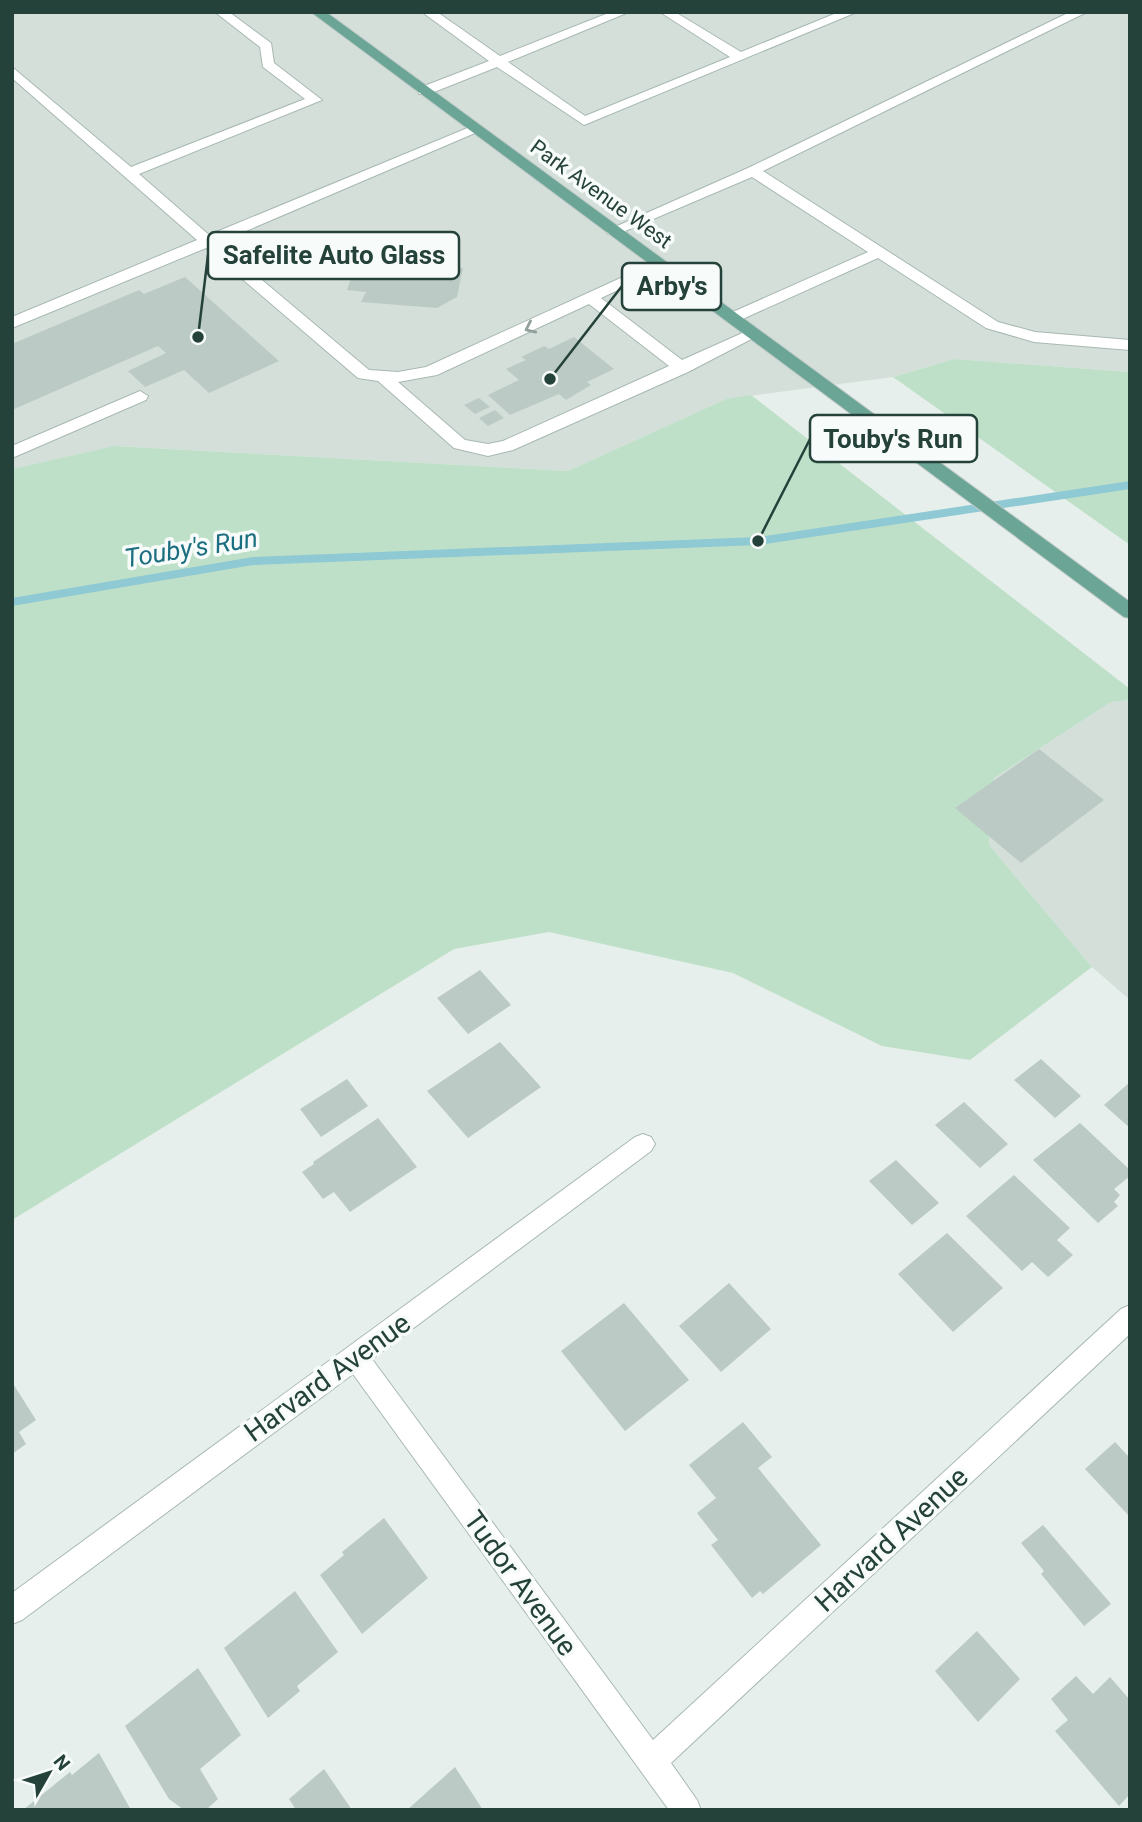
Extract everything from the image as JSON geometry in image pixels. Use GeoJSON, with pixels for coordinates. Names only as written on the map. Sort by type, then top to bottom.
{"type":"FeatureCollection","features":[{"type":"Feature","properties":{"kind":"main road","name":"Park Avenue West"},"geometry":{"type":"LineString","coordinates":[[317,12],[1130,612]]}},
{"type":"Feature","properties":{"kind":"street"},"geometry":{"type":"LineString","coordinates":[[129,173],[315,100],[268,64],[266,46],[221,12]]}},
{"type":"Feature","properties":{"kind":"street"},"geometry":{"type":"LineString","coordinates":[[429,12],[584,121],[851,12]]}},
{"type":"Feature","properties":{"kind":"street"},"geometry":{"type":"LineString","coordinates":[[424,91],[623,12]]}},
{"type":"Feature","properties":{"kind":"street"},"geometry":{"type":"LineString","coordinates":[[666,12],[739,57]]}},
{"type":"Feature","properties":{"kind":"street"},"geometry":{"type":"LineString","coordinates":[[613,231],[753,171],[1081,12]]}},
{"type":"Feature","properties":{"kind":"street"},"geometry":{"type":"LineString","coordinates":[[12,71],[207,242],[364,374],[384,378],[431,371],[660,265]]}},
{"type":"Feature","properties":{"kind":"street"},"geometry":{"type":"LineString","coordinates":[[12,323],[475,130]]}},
{"type":"Feature","properties":{"kind":"street"},"geometry":{"type":"LineString","coordinates":[[753,171],[992,325],[1034,337],[1130,345]]}},
{"type":"Feature","properties":{"kind":"street"},"geometry":{"type":"LineString","coordinates":[[732,318],[879,252]]}},
{"type":"Feature","properties":{"kind":"street"},"geometry":{"type":"LineString","coordinates":[[591,298],[682,368]]}},
{"type":"Feature","properties":{"kind":"street"},"geometry":{"type":"LineString","coordinates":[[384,378],[460,444],[488,450],[507,446],[753,334]]}},
{"type":"Feature","properties":{"kind":"street"},"geometry":{"type":"LineString","coordinates":[[12,453],[140,396]]}},
{"type":"Feature","properties":{"kind":"street","name":"Harvard Avenue"},"geometry":{"type":"LineString","coordinates":[[12,1610],[643,1144]]}},
{"type":"Feature","properties":{"kind":"street","name":"Harvard Avenue"},"geometry":{"type":"LineString","coordinates":[[652,1760],[1130,1317]]}},
{"type":"Feature","properties":{"kind":"street","name":"Tudor Avenue"},"geometry":{"type":"LineString","coordinates":[[355,1356],[687,1810]]}},
{"type":"Feature","properties":{"kind":"shaded area"},"geometry":{"type":"Polygon","coordinates":[[[12,12],[1130,12],[1130,372],[954,359],[893,377],[726,399],[568,471],[115,446],[12,469],[12,12]]]}},
{"type":"Feature","properties":{"kind":"shaded area"},"geometry":{"type":"Polygon","coordinates":[[[1130,700],[1130,1000],[1092,967],[989,845],[994,778],[1111,702],[1130,700]]]}},
{"type":"Feature","properties":{"kind":"green space"},"geometry":{"type":"Polygon","coordinates":[[[954,359],[1130,372],[1130,545],[893,377],[954,359]]]}},
{"type":"Feature","properties":{"kind":"green space"},"geometry":{"type":"Polygon","coordinates":[[[751,395],[1130,689],[1130,700],[1111,702],[994,778],[989,845],[1092,967],[970,1060],[882,1046],[733,973],[549,932],[454,949],[12,1220],[12,469],[114,446],[568,471],[726,399],[751,395]]]}},
{"type":"Feature","properties":{"kind":"building"},"geometry":{"type":"Polygon","coordinates":[[[419,258],[435,259],[433,266],[463,268],[457,297],[437,308],[361,302],[366,292],[347,290],[357,261],[418,263],[419,258]]]}},
{"type":"Feature","properties":{"kind":"building"},"geometry":{"type":"Polygon","coordinates":[[[185,277],[279,361],[209,393],[184,370],[145,387],[128,371],[166,353],[158,346],[12,410],[12,344],[139,290],[144,294],[185,277]]]}},
{"type":"Feature","properties":{"kind":"building"},"geometry":{"type":"Polygon","coordinates":[[[574,337],[614,369],[587,382],[591,385],[566,400],[559,394],[510,415],[488,395],[519,380],[506,369],[526,360],[521,357],[544,346],[549,349],[574,337]]]}},
{"type":"Feature","properties":{"kind":"building"},"geometry":{"type":"Polygon","coordinates":[[[479,398],[490,407],[475,414],[464,405],[479,398]]]}},
{"type":"Feature","properties":{"kind":"building"},"geometry":{"type":"Polygon","coordinates":[[[495,410],[504,418],[488,426],[479,418],[495,410]]]}},
{"type":"Feature","properties":{"kind":"building"},"geometry":{"type":"Polygon","coordinates":[[[1039,749],[1104,800],[1021,863],[955,808],[1039,749]]]}},
{"type":"Feature","properties":{"kind":"building"},"geometry":{"type":"Polygon","coordinates":[[[480,970],[511,1005],[468,1034],[437,998],[480,970]]]}},
{"type":"Feature","properties":{"kind":"building"},"geometry":{"type":"Polygon","coordinates":[[[500,1042],[541,1087],[468,1138],[427,1091],[500,1042]]]}},
{"type":"Feature","properties":{"kind":"building"},"geometry":{"type":"Polygon","coordinates":[[[1041,1059],[1081,1096],[1055,1118],[1014,1080],[1041,1059]]]}},
{"type":"Feature","properties":{"kind":"building"},"geometry":{"type":"Polygon","coordinates":[[[347,1079],[368,1106],[321,1137],[300,1109],[347,1079]]]}},
{"type":"Feature","properties":{"kind":"building"},"geometry":{"type":"Polygon","coordinates":[[[1130,1082],[1130,1128],[1104,1105],[1130,1082]]]}},
{"type":"Feature","properties":{"kind":"building"},"geometry":{"type":"Polygon","coordinates":[[[964,1102],[1008,1144],[980,1168],[935,1125],[964,1102]]]}},
{"type":"Feature","properties":{"kind":"building"},"geometry":{"type":"Polygon","coordinates":[[[378,1118],[417,1167],[350,1212],[334,1192],[323,1199],[302,1172],[378,1118]]]}},
{"type":"Feature","properties":{"kind":"building"},"geometry":{"type":"Polygon","coordinates":[[[1080,1123],[1130,1170],[1130,1176],[1114,1189],[1120,1195],[1114,1202],[1118,1206],[1098,1223],[1033,1160],[1080,1123]]]}},
{"type":"Feature","properties":{"kind":"building"},"geometry":{"type":"Polygon","coordinates":[[[896,1160],[939,1203],[912,1225],[869,1181],[896,1160]]]}},
{"type":"Feature","properties":{"kind":"building"},"geometry":{"type":"Polygon","coordinates":[[[1014,1175],[1070,1228],[1057,1240],[1073,1255],[1048,1277],[1032,1262],[1022,1271],[966,1216],[1014,1175]]]}},
{"type":"Feature","properties":{"kind":"building"},"geometry":{"type":"Polygon","coordinates":[[[947,1233],[1003,1288],[953,1332],[898,1274],[947,1233]]]}},
{"type":"Feature","properties":{"kind":"building"},"geometry":{"type":"Polygon","coordinates":[[[729,1283],[771,1329],[721,1372],[679,1326],[729,1283]]]}},
{"type":"Feature","properties":{"kind":"building"},"geometry":{"type":"Polygon","coordinates":[[[624,1303],[689,1380],[625,1431],[561,1351],[624,1303]]]}},
{"type":"Feature","properties":{"kind":"building"},"geometry":{"type":"Polygon","coordinates":[[[12,1382],[36,1420],[19,1432],[26,1444],[12,1454],[12,1382]]]}},
{"type":"Feature","properties":{"kind":"building"},"geometry":{"type":"Polygon","coordinates":[[[743,1422],[772,1457],[758,1468],[821,1545],[763,1594],[760,1591],[752,1598],[711,1545],[718,1540],[697,1513],[716,1498],[689,1465],[743,1422]]]}},
{"type":"Feature","properties":{"kind":"building"},"geometry":{"type":"Polygon","coordinates":[[[1115,1442],[1130,1458],[1130,1517],[1085,1469],[1115,1442]]]}},
{"type":"Feature","properties":{"kind":"building"},"geometry":{"type":"Polygon","coordinates":[[[384,1518],[428,1578],[362,1634],[320,1575],[344,1555],[342,1552],[384,1518]]]}},
{"type":"Feature","properties":{"kind":"building"},"geometry":{"type":"Polygon","coordinates":[[[1043,1525],[1111,1604],[1084,1626],[1041,1574],[1044,1571],[1021,1543],[1043,1525]]]}},
{"type":"Feature","properties":{"kind":"building"},"geometry":{"type":"Polygon","coordinates":[[[295,1591],[338,1652],[297,1686],[300,1691],[268,1718],[224,1648],[295,1591]]]}},
{"type":"Feature","properties":{"kind":"building"},"geometry":{"type":"Polygon","coordinates":[[[977,1631],[1020,1679],[978,1722],[935,1671],[977,1631]]]}},
{"type":"Feature","properties":{"kind":"building"},"geometry":{"type":"Polygon","coordinates":[[[198,1668],[241,1735],[200,1769],[218,1799],[206,1810],[184,1810],[169,1799],[125,1726],[198,1668]]]}},
{"type":"Feature","properties":{"kind":"building"},"geometry":{"type":"Polygon","coordinates":[[[1076,1676],[1093,1694],[1110,1677],[1130,1700],[1130,1794],[1119,1806],[1055,1731],[1068,1720],[1051,1699],[1076,1676]]]}},
{"type":"Feature","properties":{"kind":"building"},"geometry":{"type":"Polygon","coordinates":[[[99,1753],[131,1810],[23,1810],[70,1772],[72,1775],[99,1753]]]}},
{"type":"Feature","properties":{"kind":"building"},"geometry":{"type":"Polygon","coordinates":[[[455,1767],[483,1810],[407,1810],[455,1767]]]}},
{"type":"Feature","properties":{"kind":"building"},"geometry":{"type":"Polygon","coordinates":[[[324,1769],[352,1810],[296,1810],[289,1799],[324,1769]]]}},
{"type":"Feature","properties":{"kind":"waterway","name":"Touby's Run"},"geometry":{"type":"LineString","coordinates":[[12,602],[253,561],[758,541],[1130,485]]}},
{"type":"Feature","properties":{"kind":"place","name":"Safelite Auto Glass"},"geometry":{"type":"Point","coordinates":[198,337]}},
{"type":"Feature","properties":{"kind":"place","name":"Arby's"},"geometry":{"type":"Point","coordinates":[550,379]}},
{"type":"Feature","properties":{"kind":"place","name":"Touby's Run"},"geometry":{"type":"Point","coordinates":[758,541]}}]}
